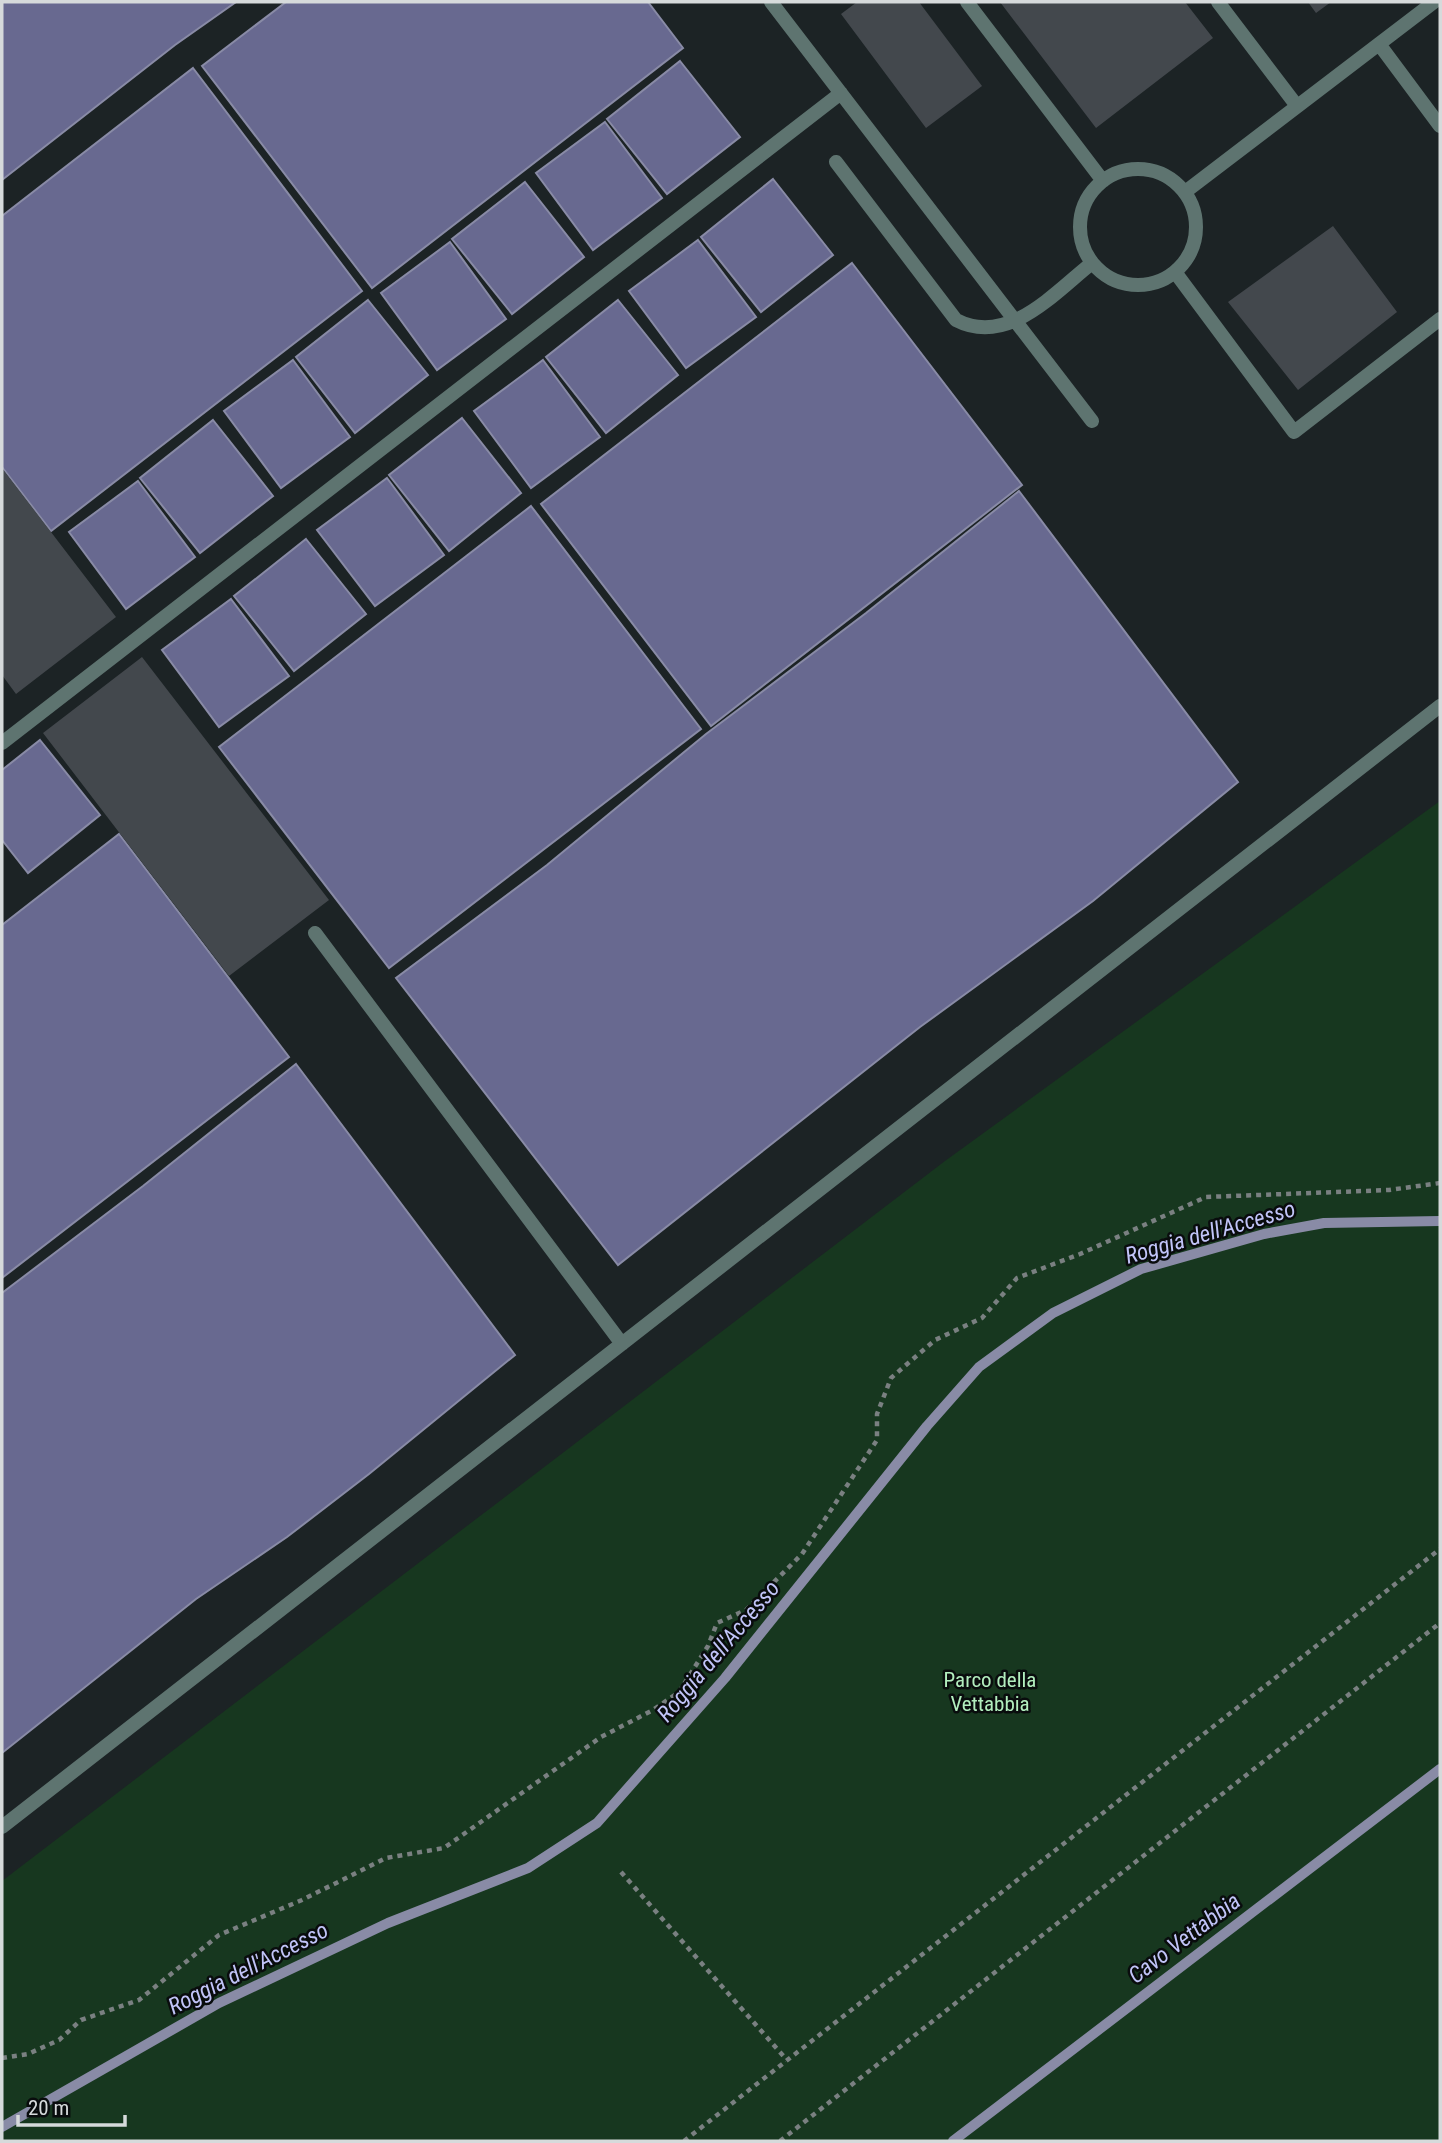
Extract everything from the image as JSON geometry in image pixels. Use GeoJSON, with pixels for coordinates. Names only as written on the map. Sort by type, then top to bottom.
{"type":"FeatureCollection","features":[{"type":"Feature","properties":{"kind":"lane"},"geometry":{"type":"LineString","coordinates":[[771,2],[1092,421]]}},
{"type":"Feature","properties":{"kind":"lane"},"geometry":{"type":"LineString","coordinates":[[967,2],[1103,181]]}},
{"type":"Feature","properties":{"kind":"lane"},"geometry":{"type":"LineString","coordinates":[[1218,2],[1297,106]]}},
{"type":"Feature","properties":{"kind":"lane"},"geometry":{"type":"LineString","coordinates":[[1185,192],[1434,2]]}},
{"type":"Feature","properties":{"kind":"lane"},"geometry":{"type":"LineString","coordinates":[[1379,44],[1440,126]]}},
{"type":"Feature","properties":{"kind":"lane"},"geometry":{"type":"LineString","coordinates":[[2,743],[841,93]]}},
{"type":"Feature","properties":{"kind":"lane"},"geometry":{"type":"LineString","coordinates":[[836,162],[956,320],[983,329],[1016,322],[1092,263]]}},
{"type":"Feature","properties":{"kind":"lane"},"geometry":{"type":"LineString","coordinates":[[1137,169],[1155,171],[1172,179],[1185,192],[1193,208],[1196,226],[1194,243],[1175,272],[1159,282],[1141,285],[1122,283],[1106,276],[1092,263],[1083,247],[1080,229],[1082,211],[1090,194],[1103,181],[1119,172],[1137,169]]}},
{"type":"Feature","properties":{"kind":"lane"},"geometry":{"type":"LineString","coordinates":[[1175,272],[1294,432],[1440,319]]}},
{"type":"Feature","properties":{"kind":"lane"},"geometry":{"type":"LineString","coordinates":[[2,1827],[1440,706]]}},
{"type":"Feature","properties":{"kind":"lane"},"geometry":{"type":"LineString","coordinates":[[314,933],[622,1344]]}},
{"type":"Feature","properties":{"kind":"path"},"geometry":{"type":"LineString","coordinates":[[2,2058],[28,2054],[60,2040],[81,2020],[139,2000],[219,1935],[302,1900],[386,1858],[444,1848],[592,1743],[679,1692],[708,1646],[717,1623],[746,1610],[802,1554],[877,1440],[877,1414],[891,1378],[935,1340],[982,1318],[1017,1278],[1080,1254],[1206,1197],[1389,1189],[1440,1182]]}},
{"type":"Feature","properties":{"kind":"path"},"geometry":{"type":"LineString","coordinates":[[684,2141],[1440,1549]]}},
{"type":"Feature","properties":{"kind":"path"},"geometry":{"type":"LineString","coordinates":[[780,2141],[1440,1623]]}},
{"type":"Feature","properties":{"kind":"path"},"geometry":{"type":"LineString","coordinates":[[621,1872],[787,2060]]}},
{"type":"Feature","properties":{"kind":"green space","name":"Parco della Vettabbia"},"geometry":{"type":"Polygon","coordinates":[[[1440,801],[1440,2141],[2,2141],[2,1881],[945,1161],[1440,801]]]}},
{"type":"Feature","properties":{"kind":"water"},"geometry":{"type":"Polygon","coordinates":[[[2,2],[236,2],[175,45],[2,180],[2,2]]]}},
{"type":"Feature","properties":{"kind":"water"},"geometry":{"type":"Polygon","coordinates":[[[286,2],[648,2],[683,48],[372,288],[202,66],[286,2]]]}},
{"type":"Feature","properties":{"kind":"water"},"geometry":{"type":"Polygon","coordinates":[[[680,61],[740,137],[667,194],[607,119],[680,61]]]}},
{"type":"Feature","properties":{"kind":"water"},"geometry":{"type":"Polygon","coordinates":[[[193,68],[362,291],[51,531],[2,467],[2,216],[193,68]]]}},
{"type":"Feature","properties":{"kind":"water"},"geometry":{"type":"Polygon","coordinates":[[[605,122],[662,198],[593,250],[536,173],[605,122]]]}},
{"type":"Feature","properties":{"kind":"water"},"geometry":{"type":"Polygon","coordinates":[[[773,179],[833,255],[761,312],[701,237],[773,179]]]}},
{"type":"Feature","properties":{"kind":"water"},"geometry":{"type":"Polygon","coordinates":[[[525,182],[584,257],[512,314],[452,239],[525,182]]]}},
{"type":"Feature","properties":{"kind":"water"},"geometry":{"type":"Polygon","coordinates":[[[698,240],[756,317],[686,368],[629,291],[698,240]]]}},
{"type":"Feature","properties":{"kind":"water"},"geometry":{"type":"Polygon","coordinates":[[[450,242],[506,319],[437,370],[381,293],[450,242]]]}},
{"type":"Feature","properties":{"kind":"water"},"geometry":{"type":"Polygon","coordinates":[[[852,263],[1022,485],[711,726],[541,504],[852,263]]]}},
{"type":"Feature","properties":{"kind":"water"},"geometry":{"type":"Polygon","coordinates":[[[368,300],[428,375],[355,433],[296,357],[368,300]]]}},
{"type":"Feature","properties":{"kind":"water"},"geometry":{"type":"Polygon","coordinates":[[[618,300],[678,375],[606,433],[546,357],[618,300]]]}},
{"type":"Feature","properties":{"kind":"water"},"geometry":{"type":"Polygon","coordinates":[[[293,360],[350,437],[281,488],[224,411],[293,360]]]}},
{"type":"Feature","properties":{"kind":"water"},"geometry":{"type":"Polygon","coordinates":[[[543,360],[600,437],[531,488],[474,411],[543,360]]]}},
{"type":"Feature","properties":{"kind":"water"},"geometry":{"type":"Polygon","coordinates":[[[462,418],[521,493],[449,551],[389,475],[462,418]]]}},
{"type":"Feature","properties":{"kind":"water"},"geometry":{"type":"Polygon","coordinates":[[[213,420],[273,496],[200,553],[140,478],[213,420]]]}},
{"type":"Feature","properties":{"kind":"water"},"geometry":{"type":"Polygon","coordinates":[[[387,478],[444,555],[375,606],[317,530],[387,478]]]}},
{"type":"Feature","properties":{"kind":"water"},"geometry":{"type":"Polygon","coordinates":[[[138,481],[195,557],[126,609],[69,532],[138,481]]]}},
{"type":"Feature","properties":{"kind":"water"},"geometry":{"type":"Polygon","coordinates":[[[1019,491],[1238,782],[1093,901],[920,1027],[618,1265],[396,978],[547,865],[706,734],[866,613],[1019,491]]]}},
{"type":"Feature","properties":{"kind":"water"},"geometry":{"type":"Polygon","coordinates":[[[531,506],[701,729],[389,968],[219,747],[531,506]]]}},
{"type":"Feature","properties":{"kind":"water"},"geometry":{"type":"Polygon","coordinates":[[[306,539],[366,614],[294,671],[234,596],[306,539]]]}},
{"type":"Feature","properties":{"kind":"water"},"geometry":{"type":"Polygon","coordinates":[[[231,599],[289,676],[219,727],[162,650],[231,599]]]}},
{"type":"Feature","properties":{"kind":"water"},"geometry":{"type":"Polygon","coordinates":[[[40,740],[100,815],[28,873],[2,840],[2,770],[40,740]]]}},
{"type":"Feature","properties":{"kind":"water"},"geometry":{"type":"Polygon","coordinates":[[[119,834],[289,1057],[2,1278],[2,925],[119,834]]]}},
{"type":"Feature","properties":{"kind":"water"},"geometry":{"type":"Polygon","coordinates":[[[296,1064],[515,1355],[369,1474],[287,1537],[196,1599],[2,1753],[2,1293],[143,1186],[296,1064]]]}},
{"type":"Feature","properties":{"kind":"building"},"geometry":{"type":"Polygon","coordinates":[[[857,2],[919,2],[982,86],[926,128],[841,14],[857,2]]]}},
{"type":"Feature","properties":{"kind":"building"},"geometry":{"type":"Polygon","coordinates":[[[1000,2],[1185,2],[1213,38],[1096,128],[1000,2]]]}},
{"type":"Feature","properties":{"kind":"building"},"geometry":{"type":"Polygon","coordinates":[[[1308,2],[1331,2],[1316,13],[1308,2]]]}},
{"type":"Feature","properties":{"kind":"building"},"geometry":{"type":"Polygon","coordinates":[[[1333,226],[1397,312],[1298,390],[1228,302],[1333,226]]]}},
{"type":"Feature","properties":{"kind":"building"},"geometry":{"type":"Polygon","coordinates":[[[2,468],[116,617],[16,694],[2,675],[2,468]]]}},
{"type":"Feature","properties":{"kind":"building"},"geometry":{"type":"Polygon","coordinates":[[[142,657],[329,900],[229,976],[43,733],[142,657]]]}},
{"type":"Feature","properties":{"kind":"waterway","name":"Roggia dell'Accesso"},"geometry":{"type":"LineString","coordinates":[[2,2127],[219,2003],[388,1923],[528,1868],[597,1823],[725,1678],[927,1426],[979,1367],[1053,1313],[1141,1269],[1264,1234],[1324,1223],[1440,1221]]}},
{"type":"Feature","properties":{"kind":"waterway","name":"Cavo Vettabbia"},"geometry":{"type":"LineString","coordinates":[[953,2141],[1440,1769]]}}]}
